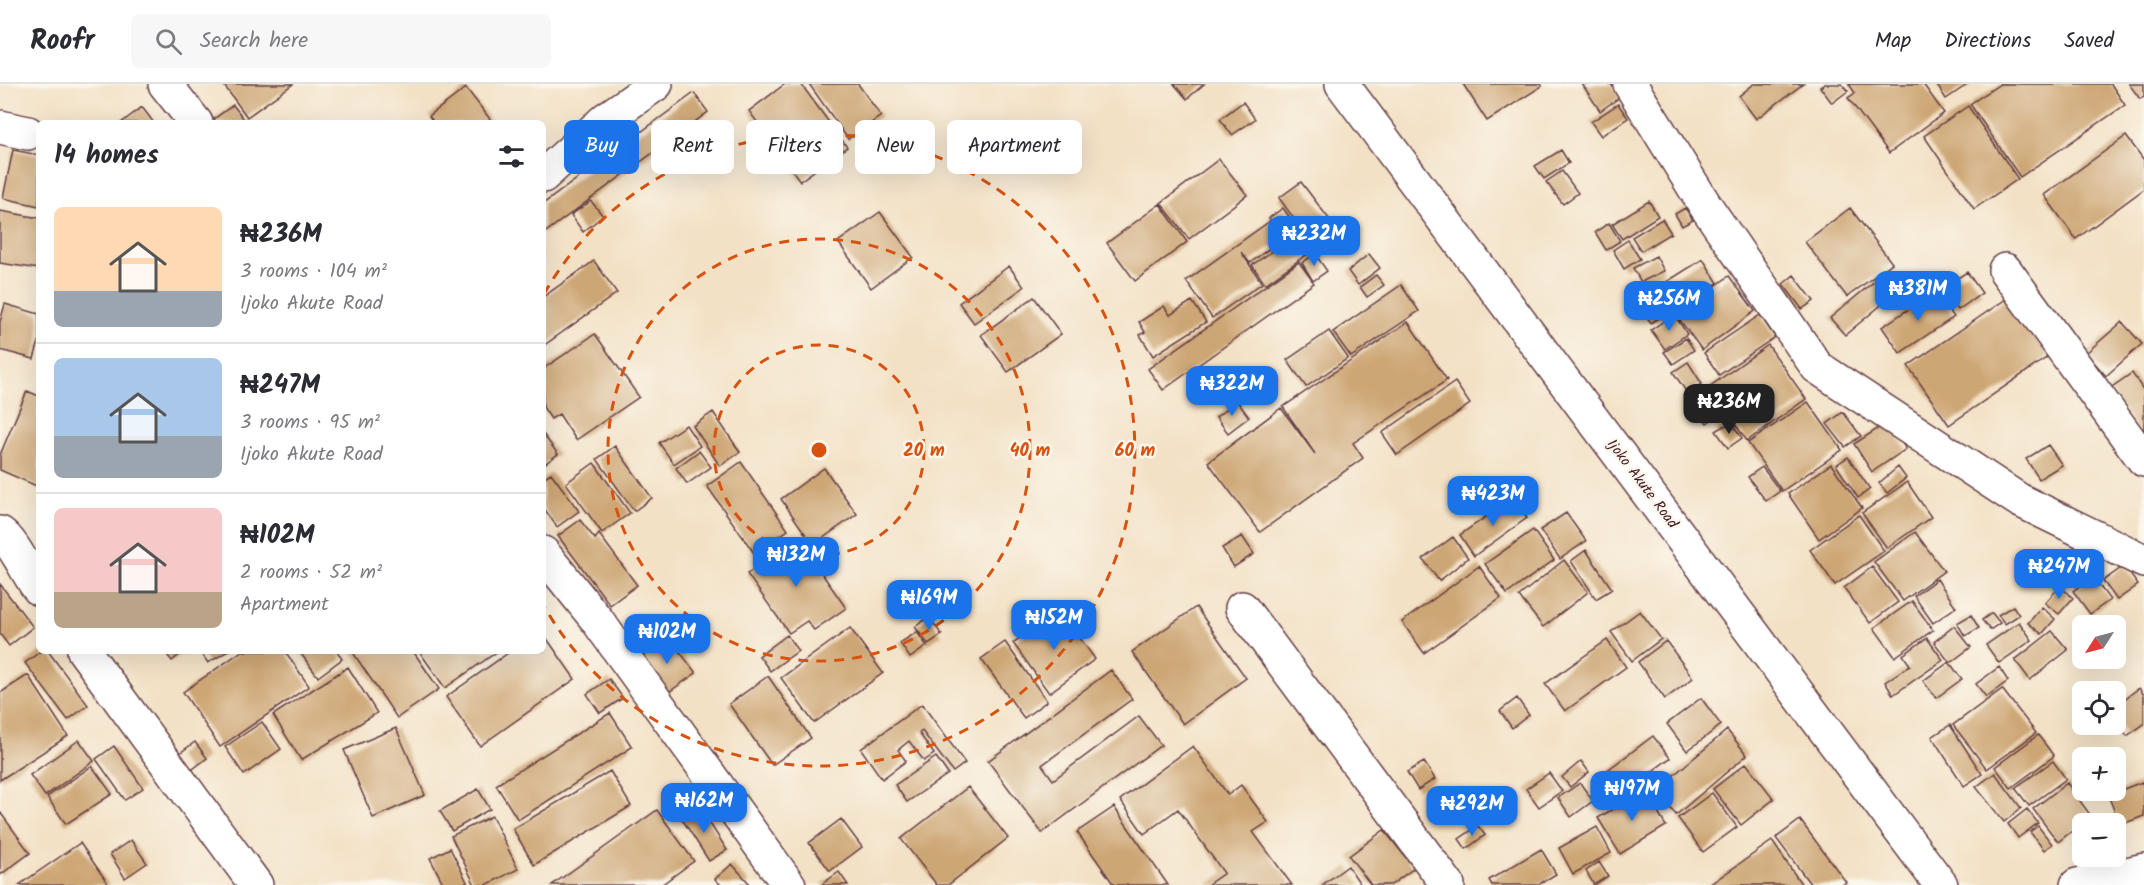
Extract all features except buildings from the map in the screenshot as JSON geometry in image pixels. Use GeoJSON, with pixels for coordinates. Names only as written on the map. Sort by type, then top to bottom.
{"type":"FeatureCollection","features":[{"type":"Feature","properties":{"kind":"street"},"geometry":{"type":"LineString","coordinates":[[165,84],[194,120]]}},
{"type":"Feature","properties":{"kind":"street"},"geometry":{"type":"LineString","coordinates":[[546,173],[606,119],[656,84]]}},
{"type":"Feature","properties":{"kind":"street","name":"Ijoko Akute Road"},"geometry":{"type":"LineString","coordinates":[[1342,84],[1941,885]]}},
{"type":"Feature","properties":{"kind":"street"},"geometry":{"type":"LineString","coordinates":[[1630,84],[1705,205],[1817,366],[2019,500],[2144,561]]}},
{"type":"Feature","properties":{"kind":"street"},"geometry":{"type":"LineString","coordinates":[[2005,270],[2144,460]]}},
{"type":"Feature","properties":{"kind":"street"},"geometry":{"type":"LineString","coordinates":[[0,533],[7,538],[35,577]]}},
{"type":"Feature","properties":{"kind":"street"},"geometry":{"type":"LineString","coordinates":[[546,557],[597,620],[789,885]]}},
{"type":"Feature","properties":{"kind":"street"},"geometry":{"type":"LineString","coordinates":[[1242,608],[1448,885]]}},
{"type":"Feature","properties":{"kind":"street"},"geometry":{"type":"LineString","coordinates":[[86,654],[256,885]]}},
{"type":"Feature","properties":{"kind":"street"},"geometry":{"type":"LineString","coordinates":[[2078,885],[2144,870]]}}]}
